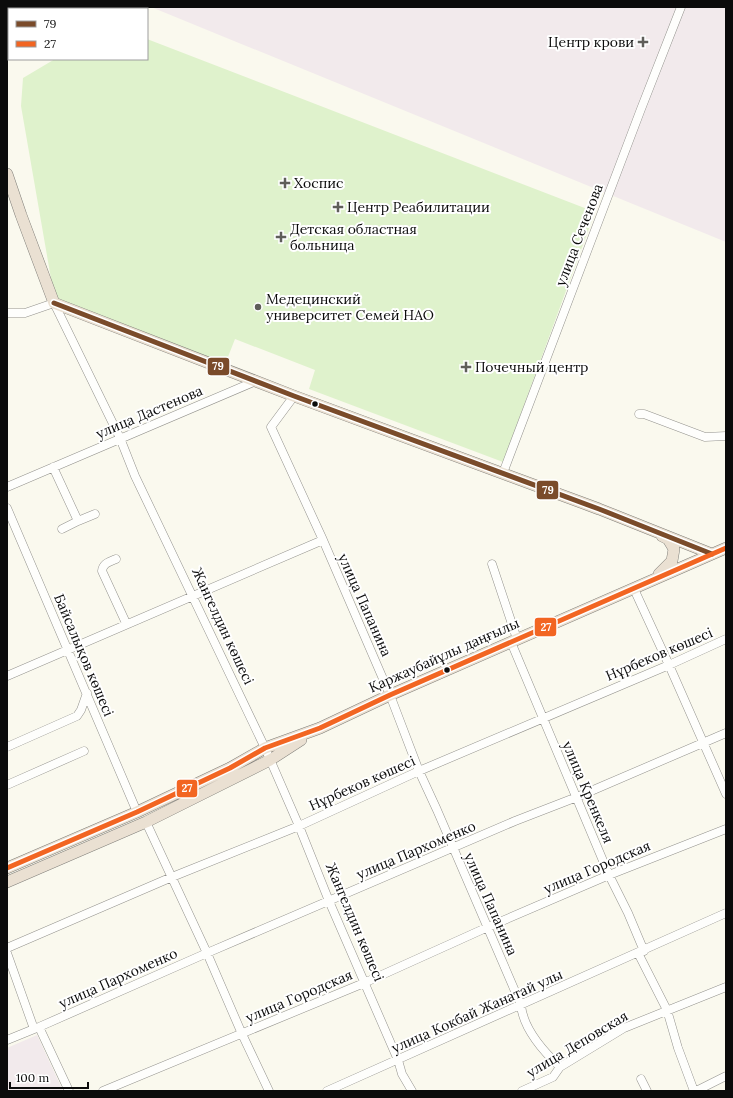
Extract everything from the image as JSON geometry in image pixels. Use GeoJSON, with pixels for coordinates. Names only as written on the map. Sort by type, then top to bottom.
{"type":"FeatureCollection","features":[{"type":"Feature","properties":{"kind":"highway","name":"Жангелдин көшесі"},"geometry":{"type":"LineString","coordinates":[[7,174],[54,303]]}},
{"type":"Feature","properties":{"kind":"highway"},"geometry":{"type":"LineString","coordinates":[[54,303],[294,396],[648,528],[712,554]]}},
{"type":"Feature","properties":{"kind":"highway"},"geometry":{"type":"LineString","coordinates":[[638,587],[663,572],[672,561],[674,549],[668,539],[648,528]]}},
{"type":"Feature","properties":{"kind":"highway"},"geometry":{"type":"LineString","coordinates":[[692,546],[717,548],[726,547]]}},
{"type":"Feature","properties":{"kind":"highway","name":"Қаржаубайұлы даңғылы"},"geometry":{"type":"LineString","coordinates":[[7,868],[137,812],[230,768],[265,748],[320,728],[390,695],[726,547]]}},
{"type":"Feature","properties":{"kind":"highway","name":"Қаржаубайұлы даңғылы"},"geometry":{"type":"LineString","coordinates":[[7,882],[146,822],[270,760],[320,728]]}},
{"type":"Feature","properties":{"kind":"street","name":"улица Сеченова"},"geometry":{"type":"LineString","coordinates":[[503,473],[681,7]]}},
{"type":"Feature","properties":{"kind":"street"},"geometry":{"type":"LineString","coordinates":[[7,313],[25,313],[54,303]]}},
{"type":"Feature","properties":{"kind":"street","name":"Жангелдин көшесі"},"geometry":{"type":"LineString","coordinates":[[54,303],[120,438],[135,476],[265,748],[299,826],[328,902],[398,1060],[402,1074],[412,1091]]}},
{"type":"Feature","properties":{"kind":"street","name":"улица Дастенова"},"geometry":{"type":"LineString","coordinates":[[7,487],[256,381]]}},
{"type":"Feature","properties":{"kind":"street","name":"улица Папанина"},"geometry":{"type":"LineString","coordinates":[[294,396],[272,427],[390,695],[418,771],[437,810],[452,848],[488,927],[521,1005],[522,1015],[546,1054],[560,1067]]}},
{"type":"Feature","properties":{"kind":"street"},"geometry":{"type":"LineString","coordinates":[[639,414],[644,414],[705,437],[726,436]]}},
{"type":"Feature","properties":{"kind":"street"},"geometry":{"type":"LineString","coordinates":[[53,467],[78,521]]}},
{"type":"Feature","properties":{"kind":"street","name":"Байсалықов көшесі"},"geometry":{"type":"LineString","coordinates":[[7,508],[137,812]]}},
{"type":"Feature","properties":{"kind":"street"},"geometry":{"type":"LineString","coordinates":[[62,529],[95,514]]}},
{"type":"Feature","properties":{"kind":"street"},"geometry":{"type":"LineString","coordinates":[[7,676],[126,623],[323,540]]}},
{"type":"Feature","properties":{"kind":"street"},"geometry":{"type":"LineString","coordinates":[[116,559],[106,563],[102,567],[102,571],[126,623]]}},
{"type":"Feature","properties":{"kind":"street","name":"улица Кренкеля"},"geometry":{"type":"LineString","coordinates":[[492,564],[514,640],[542,717],[609,875],[628,913],[641,952]]}},
{"type":"Feature","properties":{"kind":"street"},"geometry":{"type":"LineString","coordinates":[[638,587],[669,664],[726,794]]}},
{"type":"Feature","properties":{"kind":"street","name":"Нұрбеков көшесі"},"geometry":{"type":"LineString","coordinates":[[7,948],[172,877],[299,826],[418,771],[726,639]]}},
{"type":"Feature","properties":{"kind":"street"},"geometry":{"type":"LineString","coordinates":[[7,747],[77,716],[81,710],[87,693]]}},
{"type":"Feature","properties":{"kind":"street","name":"улица Пархоменко"},"geometry":{"type":"LineString","coordinates":[[7,1040],[515,821],[577,797],[726,733]]}},
{"type":"Feature","properties":{"kind":"street"},"geometry":{"type":"LineString","coordinates":[[7,785],[84,751]]}},
{"type":"Feature","properties":{"kind":"street"},"geometry":{"type":"LineString","coordinates":[[146,822],[269,1091]]}},
{"type":"Feature","properties":{"kind":"street","name":"улица Городская"},"geometry":{"type":"LineString","coordinates":[[103,1091],[364,983],[488,927],[609,875],[726,829]]}},
{"type":"Feature","properties":{"kind":"street","name":"улица Кокбай Жанатай улы"},"geometry":{"type":"LineString","coordinates":[[327,1091],[726,914]]}},
{"type":"Feature","properties":{"kind":"street"},"geometry":{"type":"LineString","coordinates":[[641,952],[667,1010],[678,1048],[695,1091],[726,1076]]}},
{"type":"Feature","properties":{"kind":"street"},"geometry":{"type":"LineString","coordinates":[[7,953],[37,1028],[69,1091]]}},
{"type":"Feature","properties":{"kind":"street","name":"улица Деповская"},"geometry":{"type":"LineString","coordinates":[[522,1091],[553,1076],[560,1067],[624,1028],[726,987]]}},
{"type":"Feature","properties":{"kind":"street"},"geometry":{"type":"LineString","coordinates":[[641,1079],[647,1091]]}},
{"type":"Feature","properties":{"kind":"shaded area"},"geometry":{"type":"Polygon","coordinates":[[[7,7],[69,7],[8,8],[7,52],[7,7]]]}},
{"type":"Feature","properties":{"kind":"shaded area"},"geometry":{"type":"Polygon","coordinates":[[[151,7],[726,7],[726,242],[151,7]]]}},
{"type":"Feature","properties":{"kind":"shaded area"},"geometry":{"type":"Polygon","coordinates":[[[37,1035],[63,1091],[7,1091],[7,1048],[37,1035]]]}},
{"type":"Feature","properties":{"kind":"green space"},"geometry":{"type":"Polygon","coordinates":[[[148,39],[595,212],[503,462],[309,389],[315,370],[235,339],[224,367],[58,301],[53,290],[21,106],[23,78],[53,60],[148,60],[148,39]]]}},
{"type":"Feature","properties":{"kind":"transit line","name":"79"},"geometry":{"type":"LineString","coordinates":[[54,303],[294,396],[599,509],[712,554]]}},
{"type":"Feature","properties":{"kind":"transit line","name":"27"},"geometry":{"type":"LineString","coordinates":[[7,868],[137,812],[230,768],[265,748],[320,728],[390,695],[726,548]]}},
{"type":"Feature","properties":{"kind":"place","name":"Центр крови"},"geometry":{"type":"Point","coordinates":[643,42]}},
{"type":"Feature","properties":{"kind":"place","name":"Хоспис"},"geometry":{"type":"Point","coordinates":[285,183]}},
{"type":"Feature","properties":{"kind":"place","name":"Центр Реабилитации"},"geometry":{"type":"Point","coordinates":[338,207]}},
{"type":"Feature","properties":{"kind":"place","name":"Детская областная больница"},"geometry":{"type":"Point","coordinates":[281,237]}},
{"type":"Feature","properties":{"kind":"place","name":"Медецинский университет Семей НАО"},"geometry":{"type":"Point","coordinates":[258,307]}},
{"type":"Feature","properties":{"kind":"place","name":"Почечный центр"},"geometry":{"type":"Point","coordinates":[466,367]}}]}
